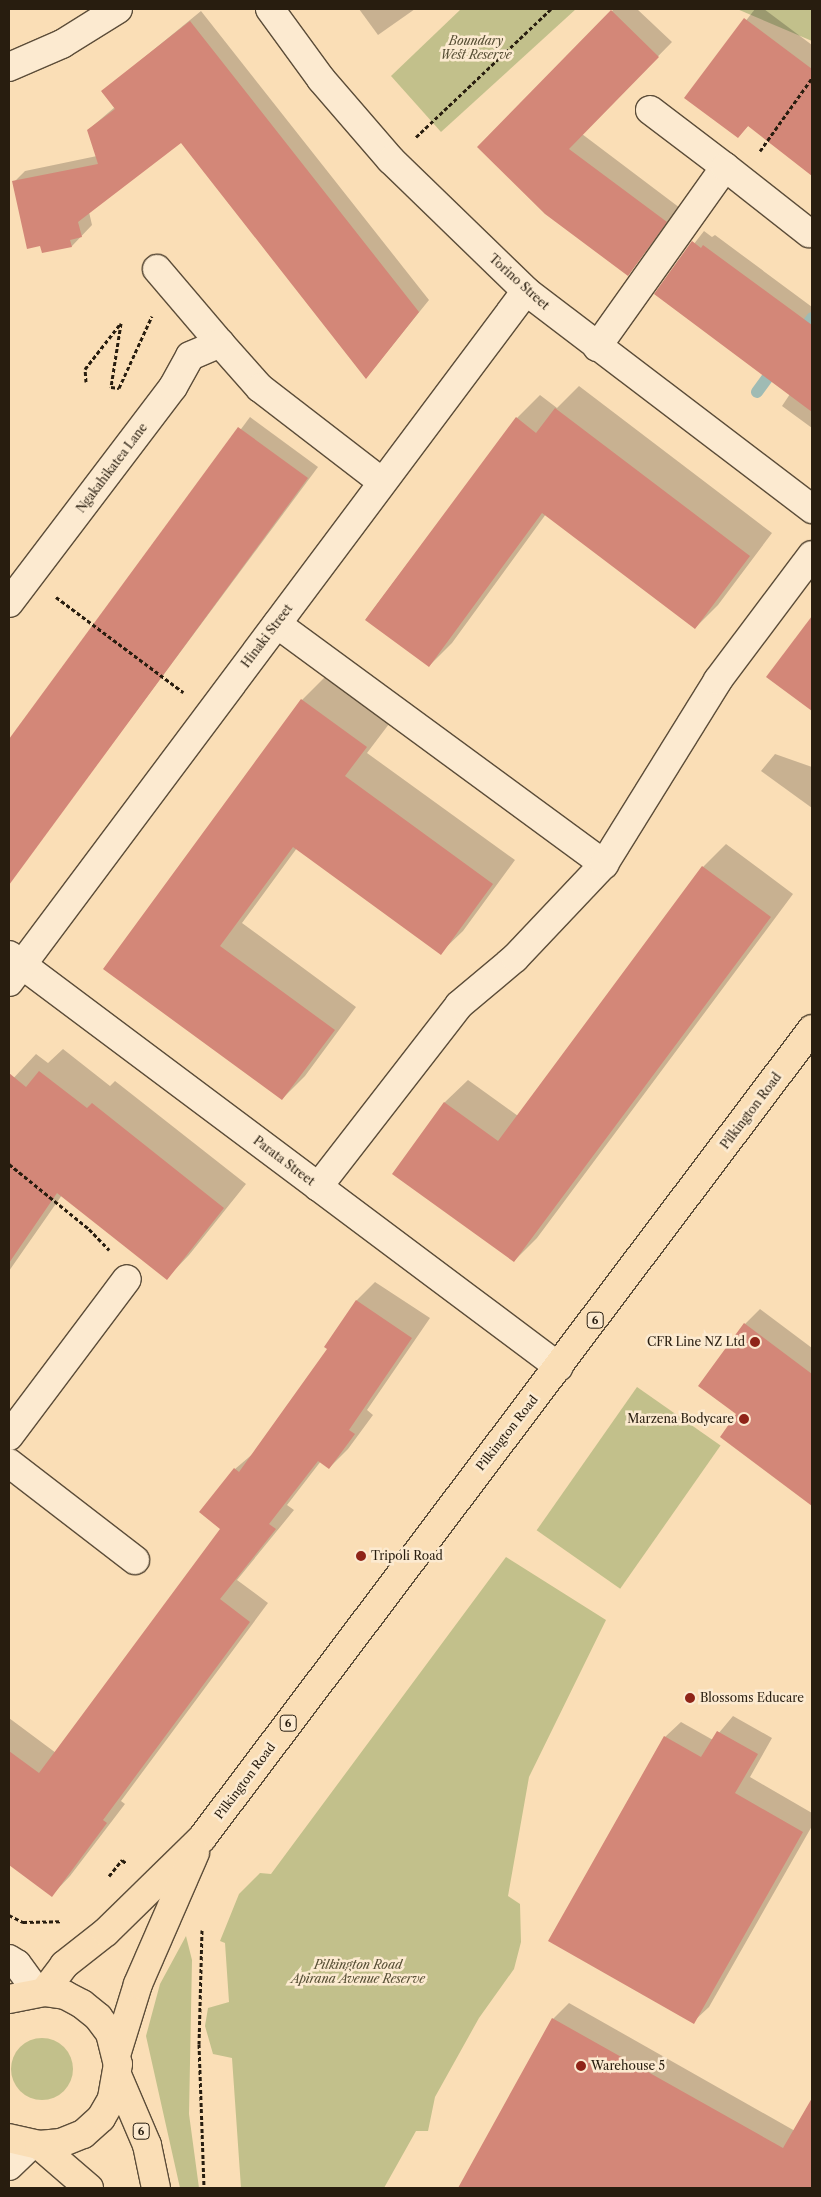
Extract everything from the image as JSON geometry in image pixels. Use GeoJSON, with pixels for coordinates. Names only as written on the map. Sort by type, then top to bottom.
{"type":"FeatureCollection","features":[{"type":"Feature","properties":{"kind":"main road","name":"Pilkington Road"},"geometry":{"type":"LineString","coordinates":[[41,1992],[64,1965],[106,1932],[202,1838],[812,1030]]}},
{"type":"Feature","properties":{"kind":"main road","name":"Pilkington Road"},"geometry":{"type":"LineString","coordinates":[[117,2064],[138,1984],[202,1838]]}},
{"type":"Feature","properties":{"kind":"main road","name":"6"},"geometry":{"type":"LineString","coordinates":[[9,1999],[41,1992],[65,1995],[98,2017],[147,2146],[156,2188]]}},
{"type":"Feature","properties":{"kind":"main road","name":"6"},"geometry":{"type":"LineString","coordinates":[[26,2143],[61,2143],[83,2134],[100,2118],[112,2099],[117,2064]]}},
{"type":"Feature","properties":{"kind":"main road"},"geometry":{"type":"LineString","coordinates":[[26,2143],[90,2188]]}},
{"type":"Feature","properties":{"kind":"street"},"geometry":{"type":"LineString","coordinates":[[9,67],[62,44],[118,9]]}},
{"type":"Feature","properties":{"kind":"street","name":"Torino Street"},"geometry":{"type":"LineString","coordinates":[[270,9],[306,59],[391,160],[526,291],[596,347],[812,509]]}},
{"type":"Feature","properties":{"kind":"street"},"geometry":{"type":"LineString","coordinates":[[650,110],[810,233]]}},
{"type":"Feature","properties":{"kind":"street"},"geometry":{"type":"LineString","coordinates":[[596,347],[724,168]]}},
{"type":"Feature","properties":{"kind":"street"},"geometry":{"type":"LineString","coordinates":[[156,268],[260,388],[382,482]]}},
{"type":"Feature","properties":{"kind":"street","name":"Hinaki Street"},"geometry":{"type":"LineString","coordinates":[[13,967],[277,624],[526,291]]}},
{"type":"Feature","properties":{"kind":"street","name":"Ngakahikatea Lane"},"geometry":{"type":"LineString","coordinates":[[9,603],[174,387],[190,356],[220,343]]}},
{"type":"Feature","properties":{"kind":"street"},"geometry":{"type":"LineString","coordinates":[[318,1187],[459,1005],[515,958],[604,864],[718,680],[812,555]]}},
{"type":"Feature","properties":{"kind":"street"},"geometry":{"type":"LineString","coordinates":[[277,624],[604,864]]}},
{"type":"Feature","properties":{"kind":"street","name":"Parata Street"},"geometry":{"type":"LineString","coordinates":[[13,967],[318,1187],[559,1367]]}},
{"type":"Feature","properties":{"kind":"street"},"geometry":{"type":"LineString","coordinates":[[9,1436],[121,1267]]}},
{"type":"Feature","properties":{"kind":"street"},"geometry":{"type":"LineString","coordinates":[[9,1463],[135,1560]]}},
{"type":"Feature","properties":{"kind":"street"},"geometry":{"type":"LineString","coordinates":[[9,1958],[17,1964],[41,1992]]}},
{"type":"Feature","properties":{"kind":"street"},"geometry":{"type":"LineString","coordinates":[[9,2166],[26,2143]]}},
{"type":"Feature","properties":{"kind":"path"},"geometry":{"type":"LineString","coordinates":[[391,160],[551,9]]}},
{"type":"Feature","properties":{"kind":"path"},"geometry":{"type":"LineString","coordinates":[[724,168],[750,164],[812,78]]}},
{"type":"Feature","properties":{"kind":"path"},"geometry":{"type":"LineString","coordinates":[[86,382],[85,369],[121,323],[112,387],[119,388],[157,307]]}},
{"type":"Feature","properties":{"kind":"path"},"geometry":{"type":"LineString","coordinates":[[53,595],[209,712]]}},
{"type":"Feature","properties":{"kind":"path"},"geometry":{"type":"LineString","coordinates":[[9,1164],[89,1229],[121,1267]]}},
{"type":"Feature","properties":{"kind":"path"},"geometry":{"type":"LineString","coordinates":[[105,1883],[122,1860],[133,1868]]}},
{"type":"Feature","properties":{"kind":"path"},"geometry":{"type":"LineString","coordinates":[[9,1916],[23,1922],[61,1921],[70,1915]]}},
{"type":"Feature","properties":{"kind":"path"},"geometry":{"type":"LineString","coordinates":[[202,1925],[199,2044],[204,2188]]}},
{"type":"Feature","properties":{"kind":"green space","name":"Boundary West Reserve"},"geometry":{"type":"Polygon","coordinates":[[[461,9],[576,9],[441,132],[391,76],[461,9]]]}},
{"type":"Feature","properties":{"kind":"green space"},"geometry":{"type":"Polygon","coordinates":[[[737,9],[812,9],[812,41],[737,9]]]}},
{"type":"Feature","properties":{"kind":"green space"},"geometry":{"type":"Polygon","coordinates":[[[637,1387],[721,1446],[620,1589],[537,1530],[637,1387]]]}},
{"type":"Feature","properties":{"kind":"green space","name":"Pilkington Road Apirana Avenue Reserve"},"geometry":{"type":"Polygon","coordinates":[[[506,1557],[606,1620],[529,1777],[508,1896],[520,1904],[521,1942],[514,1969],[479,2018],[435,2097],[428,2131],[416,2131],[384,2188],[241,2188],[232,2058],[213,2054],[205,2026],[208,2008],[229,2002],[225,1943],[220,1941],[239,1894],[260,1873],[271,1874],[506,1557]]]}},
{"type":"Feature","properties":{"kind":"green space"},"geometry":{"type":"Polygon","coordinates":[[[186,1936],[192,1960],[189,2114],[199,2188],[180,2188],[146,2036],[160,1984],[186,1936]]]}},
{"type":"Feature","properties":{"kind":"green space"},"geometry":{"type":"Polygon","coordinates":[[[36,2038],[48,2038],[64,2047],[71,2057],[73,2069],[71,2081],[64,2091],[48,2100],[36,2100],[25,2095],[16,2086],[11,2075],[11,2063],[16,2052],[25,2043],[36,2038]]]}},
{"type":"Feature","properties":{"kind":"building"},"geometry":{"type":"Polygon","coordinates":[[[611,10],[659,57],[569,149],[667,222],[628,276],[545,214],[477,147],[611,10]]]}},
{"type":"Feature","properties":{"kind":"building"},"geometry":{"type":"Polygon","coordinates":[[[744,18],[812,69],[812,176],[748,126],[738,138],[684,98],[744,18]]]}},
{"type":"Feature","properties":{"kind":"building"},"geometry":{"type":"Polygon","coordinates":[[[190,21],[419,312],[366,379],[181,143],[78,222],[82,237],[70,240],[72,247],[42,253],[40,246],[27,249],[12,181],[98,164],[87,130],[115,109],[101,91],[190,21]]]}},
{"type":"Feature","properties":{"kind":"building"},"geometry":{"type":"Polygon","coordinates":[[[692,241],[701,248],[703,245],[812,325],[812,412],[654,294],[692,241]]]}},
{"type":"Feature","properties":{"kind":"building"},"geometry":{"type":"Polygon","coordinates":[[[555,408],[750,556],[695,629],[542,513],[429,667],[365,620],[516,417],[536,433],[555,408]]]}},
{"type":"Feature","properties":{"kind":"building"},"geometry":{"type":"Polygon","coordinates":[[[238,427],[308,478],[9,885],[9,739],[238,427]]]}},
{"type":"Feature","properties":{"kind":"building"},"geometry":{"type":"Polygon","coordinates":[[[812,616],[812,711],[766,677],[812,616]]]}},
{"type":"Feature","properties":{"kind":"building"},"geometry":{"type":"Polygon","coordinates":[[[301,699],[367,747],[345,776],[493,884],[441,955],[293,847],[220,946],[335,1030],[282,1100],[103,969],[301,699]]]}},
{"type":"Feature","properties":{"kind":"building"},"geometry":{"type":"Polygon","coordinates":[[[702,866],[771,917],[514,1262],[392,1174],[444,1102],[498,1141],[702,866]]]}},
{"type":"Feature","properties":{"kind":"building"},"geometry":{"type":"Polygon","coordinates":[[[39,1071],[87,1108],[92,1103],[224,1208],[167,1280],[57,1193],[9,1263],[9,1073],[26,1087],[39,1071]]]}},
{"type":"Feature","properties":{"kind":"building"},"geometry":{"type":"Polygon","coordinates":[[[356,1300],[412,1338],[349,1430],[355,1434],[329,1469],[318,1461],[269,1524],[276,1529],[220,1599],[250,1622],[103,1820],[107,1823],[52,1897],[9,1865],[9,1751],[39,1773],[220,1529],[199,1512],[234,1468],[239,1472],[327,1349],[324,1347],[356,1300]]]}},
{"type":"Feature","properties":{"kind":"building"},"geometry":{"type":"Polygon","coordinates":[[[744,1323],[812,1374],[812,1506],[720,1437],[736,1414],[698,1386],[744,1323]]]}},
{"type":"Feature","properties":{"kind":"building"},"geometry":{"type":"Polygon","coordinates":[[[717,1731],[758,1754],[735,1793],[803,1832],[694,2024],[548,1941],[664,1736],[701,1757],[717,1731]]]}},
{"type":"Feature","properties":{"kind":"building","name":"Warehouse 5"},"geometry":{"type":"Polygon","coordinates":[[[552,2018],[783,2148],[812,2098],[812,2188],[458,2188],[552,2018]]]}},
{"type":"Feature","properties":{"kind":"waterway"},"geometry":{"type":"LineString","coordinates":[[799,336],[812,318]]}},
{"type":"Feature","properties":{"kind":"waterway"},"geometry":{"type":"LineString","coordinates":[[757,392],[776,366]]}},
{"type":"Feature","properties":{"kind":"place","name":"CFR Line NZ Ltd"},"geometry":{"type":"Point","coordinates":[755,1342]}},
{"type":"Feature","properties":{"kind":"place","name":"Marzena Bodycare"},"geometry":{"type":"Point","coordinates":[744,1419]}},
{"type":"Feature","properties":{"kind":"place","name":"Tripoli Road"},"geometry":{"type":"Point","coordinates":[361,1556]}},
{"type":"Feature","properties":{"kind":"place","name":"Blossoms Educare"},"geometry":{"type":"Point","coordinates":[690,1698]}},
{"type":"Feature","properties":{"kind":"place","name":"Warehouse 5"},"geometry":{"type":"Point","coordinates":[581,2066]}}]}
